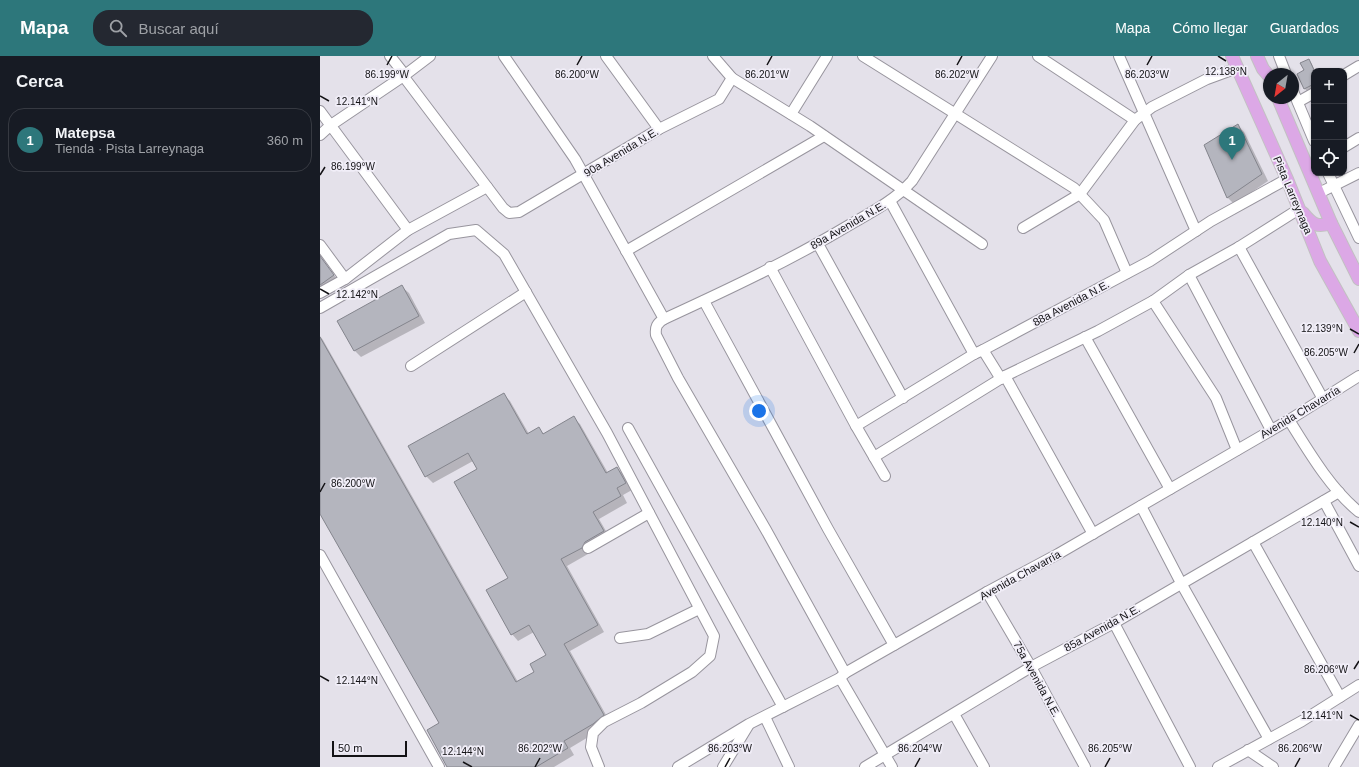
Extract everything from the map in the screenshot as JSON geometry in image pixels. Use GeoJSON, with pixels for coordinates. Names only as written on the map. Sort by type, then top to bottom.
{"type":"FeatureCollection","features":[{"type":"Feature","properties":{"kind":"main road","name":"Pista Larreynaga"},"geometry":{"type":"LineString","coordinates":[[1232,56],[1287,179],[1320,261],[1359,330]]}},
{"type":"Feature","properties":{"kind":"main road"},"geometry":{"type":"LineString","coordinates":[[1257,56],[1263,69]]}},
{"type":"Feature","properties":{"kind":"main road"},"geometry":{"type":"LineString","coordinates":[[1262,56],[1266,68]]}},
{"type":"Feature","properties":{"kind":"main road"},"geometry":{"type":"LineString","coordinates":[[1281,104],[1311,167]]}},
{"type":"Feature","properties":{"kind":"main road"},"geometry":{"type":"LineString","coordinates":[[1314,176],[1319,193],[1332,223],[1359,279]]}},
{"type":"Feature","properties":{"kind":"main road"},"geometry":{"type":"LineString","coordinates":[[1299,209],[1309,221],[1318,225],[1332,223]]}},
{"type":"Feature","properties":{"kind":"street"},"geometry":{"type":"LineString","coordinates":[[320,293],[346,279],[408,230],[487,187],[404,77],[406,75],[390,56]]}},
{"type":"Feature","properties":{"kind":"street"},"geometry":{"type":"LineString","coordinates":[[320,135],[330,125],[406,75],[430,56]]}},
{"type":"Feature","properties":{"kind":"street"},"geometry":{"type":"LineString","coordinates":[[504,56],[575,159],[664,318],[655,328],[656,335],[678,378],[766,530],[892,767]]}},
{"type":"Feature","properties":{"kind":"street"},"geometry":{"type":"LineString","coordinates":[[606,56],[659,129]]}},
{"type":"Feature","properties":{"kind":"street"},"geometry":{"type":"LineString","coordinates":[[713,56],[732,78],[791,114],[982,244]]}},
{"type":"Feature","properties":{"kind":"street"},"geometry":{"type":"LineString","coordinates":[[791,114],[827,56]]}},
{"type":"Feature","properties":{"kind":"street"},"geometry":{"type":"LineString","coordinates":[[863,56],[1074,188],[1104,220],[1127,273]]}},
{"type":"Feature","properties":{"kind":"street","name":"89a Avenida N.E."},"geometry":{"type":"LineString","coordinates":[[664,318],[704,301],[818,244],[890,201],[903,191],[912,181],[992,56]]}},
{"type":"Feature","properties":{"kind":"street"},"geometry":{"type":"LineString","coordinates":[[1038,56],[1136,120]]}},
{"type":"Feature","properties":{"kind":"street"},"geometry":{"type":"LineString","coordinates":[[1119,56],[1196,231]]}},
{"type":"Feature","properties":{"kind":"street"},"geometry":{"type":"LineString","coordinates":[[1279,56],[1284,68]]}},
{"type":"Feature","properties":{"kind":"street"},"geometry":{"type":"LineString","coordinates":[[1347,73],[1359,66]]}},
{"type":"Feature","properties":{"kind":"street"},"geometry":{"type":"LineString","coordinates":[[1023,228],[1080,194],[1136,120],[1152,107],[1207,79],[1237,68]]}},
{"type":"Feature","properties":{"kind":"street","name":"90a Avenida N.E."},"geometry":{"type":"LineString","coordinates":[[487,187],[503,208],[509,213],[519,212],[659,129],[718,99],[732,78]]}},
{"type":"Feature","properties":{"kind":"street"},"geometry":{"type":"LineString","coordinates":[[1299,101],[1311,95]]}},
{"type":"Feature","properties":{"kind":"street"},"geometry":{"type":"LineString","coordinates":[[1299,104],[1314,140]]}},
{"type":"Feature","properties":{"kind":"street"},"geometry":{"type":"LineString","coordinates":[[320,111],[408,230]]}},
{"type":"Feature","properties":{"kind":"street"},"geometry":{"type":"LineString","coordinates":[[626,251],[824,136]]}},
{"type":"Feature","properties":{"kind":"street"},"geometry":{"type":"LineString","coordinates":[[1347,145],[1359,138]]}},
{"type":"Feature","properties":{"kind":"street"},"geometry":{"type":"LineString","coordinates":[[1319,193],[1359,173]]}},
{"type":"Feature","properties":{"kind":"street"},"geometry":{"type":"LineString","coordinates":[[1329,176],[1357,227],[1359,238]]}},
{"type":"Feature","properties":{"kind":"street","name":"88a Avenida N.E."},"geometry":{"type":"LineString","coordinates":[[856,426],[979,352],[1150,261],[1211,221],[1287,179]]}},
{"type":"Feature","properties":{"kind":"street"},"geometry":{"type":"LineString","coordinates":[[890,201],[979,352],[1003,378],[1093,534]]}},
{"type":"Feature","properties":{"kind":"street"},"geometry":{"type":"LineString","coordinates":[[874,457],[1003,378],[1085,337],[1153,300],[1189,275],[1239,247],[1299,209]]}},
{"type":"Feature","properties":{"kind":"street"},"geometry":{"type":"LineString","coordinates":[[1338,236],[1357,227]]}},
{"type":"Feature","properties":{"kind":"street"},"geometry":{"type":"LineString","coordinates":[[320,308],[449,234],[476,230],[504,254],[607,433],[714,636],[710,656],[692,672],[641,703],[604,722],[593,733],[591,747],[599,767]]}},
{"type":"Feature","properties":{"kind":"street"},"geometry":{"type":"LineString","coordinates":[[818,244],[903,398]]}},
{"type":"Feature","properties":{"kind":"street"},"geometry":{"type":"LineString","coordinates":[[320,245],[346,279]]}},
{"type":"Feature","properties":{"kind":"street"},"geometry":{"type":"LineString","coordinates":[[1239,247],[1323,399]]}},
{"type":"Feature","properties":{"kind":"street"},"geometry":{"type":"LineString","coordinates":[[770,267],[856,426],[885,476]]}},
{"type":"Feature","properties":{"kind":"street"},"geometry":{"type":"LineString","coordinates":[[1189,275],[1271,430]]}},
{"type":"Feature","properties":{"kind":"street"},"geometry":{"type":"LineString","coordinates":[[412,366],[526,292]]}},
{"type":"Feature","properties":{"kind":"street"},"geometry":{"type":"LineString","coordinates":[[1153,300],[1216,398],[1237,450]]}},
{"type":"Feature","properties":{"kind":"street"},"geometry":{"type":"LineString","coordinates":[[704,301],[828,529],[894,645]]}},
{"type":"Feature","properties":{"kind":"street"},"geometry":{"type":"LineString","coordinates":[[1085,337],[1170,489]]}},
{"type":"Feature","properties":{"kind":"street","name":"Avenida Chavarría"},"geometry":{"type":"LineString","coordinates":[[678,767],[750,724],[843,675],[987,592],[1093,534],[1289,420],[1359,376]]}},
{"type":"Feature","properties":{"kind":"street"},"geometry":{"type":"LineString","coordinates":[[1289,420],[1314,460],[1348,503],[1359,512]]}},
{"type":"Feature","properties":{"kind":"street"},"geometry":{"type":"LineString","coordinates":[[628,428],[783,707]]}},
{"type":"Feature","properties":{"kind":"street","name":"85a Avenida N.E."},"geometry":{"type":"LineString","coordinates":[[865,767],[1031,667],[1114,623],[1339,492]]}},
{"type":"Feature","properties":{"kind":"street"},"geometry":{"type":"LineString","coordinates":[[1324,501],[1359,566]]}},
{"type":"Feature","properties":{"kind":"street"},"geometry":{"type":"LineString","coordinates":[[1141,506],[1181,583],[1269,739]]}},
{"type":"Feature","properties":{"kind":"street"},"geometry":{"type":"LineString","coordinates":[[588,548],[649,513]]}},
{"type":"Feature","properties":{"kind":"street"},"geometry":{"type":"LineString","coordinates":[[1253,542],[1340,697]]}},
{"type":"Feature","properties":{"kind":"street"},"geometry":{"type":"LineString","coordinates":[[320,555],[439,767]]}},
{"type":"Feature","properties":{"kind":"street","name":"75a Avenida N.E."},"geometry":{"type":"LineString","coordinates":[[987,592],[1031,667],[1085,767]]}},
{"type":"Feature","properties":{"kind":"street"},"geometry":{"type":"LineString","coordinates":[[620,638],[648,634],[699,609]]}},
{"type":"Feature","properties":{"kind":"street"},"geometry":{"type":"LineString","coordinates":[[1114,623],[1190,767]]}},
{"type":"Feature","properties":{"kind":"street"},"geometry":{"type":"LineString","coordinates":[[1218,767],[1302,721],[1359,685]]}},
{"type":"Feature","properties":{"kind":"street"},"geometry":{"type":"LineString","coordinates":[[954,714],[984,767]]}},
{"type":"Feature","properties":{"kind":"street"},"geometry":{"type":"LineString","coordinates":[[765,717],[789,767]]}},
{"type":"Feature","properties":{"kind":"street"},"geometry":{"type":"LineString","coordinates":[[723,767],[750,724]]}},
{"type":"Feature","properties":{"kind":"street"},"geometry":{"type":"LineString","coordinates":[[1334,767],[1359,725]]}},
{"type":"Feature","properties":{"kind":"street"},"geometry":{"type":"LineString","coordinates":[[1248,750],[1273,767]]}},
{"type":"Feature","properties":{"kind":"building"},"geometry":{"type":"Polygon","coordinates":[[[1309,59],[1313,68],[1311,68],[1311,86],[1304,89],[1299,78],[1299,73],[1304,70],[1300,63],[1309,59]]]}},
{"type":"Feature","properties":{"kind":"building"},"geometry":{"type":"Polygon","coordinates":[[[1238,124],[1262,174],[1227,198],[1204,145],[1238,124]]]}},
{"type":"Feature","properties":{"kind":"building"},"geometry":{"type":"Polygon","coordinates":[[[320,256],[334,275],[320,285],[320,256]]]}},
{"type":"Feature","properties":{"kind":"building"},"geometry":{"type":"Polygon","coordinates":[[[402,285],[419,316],[354,351],[337,321],[402,285]]]}},
{"type":"Feature","properties":{"kind":"building"},"geometry":{"type":"Polygon","coordinates":[[[320,337],[516,682],[534,672],[530,664],[546,655],[529,625],[511,635],[486,590],[508,578],[454,482],[477,469],[468,453],[425,477],[408,446],[504,393],[527,434],[539,427],[543,434],[574,416],[606,473],[617,467],[626,483],[617,488],[621,496],[593,512],[604,531],[585,542],[582,548],[561,559],[598,625],[564,644],[604,715],[593,724],[564,741],[568,748],[536,767],[447,767],[427,730],[439,723],[320,514],[320,337]]]}},
{"type":"Feature","properties":{"kind":"place","name":"Matepsa"},"geometry":{"type":"Point","coordinates":[1232,160]}}]}
